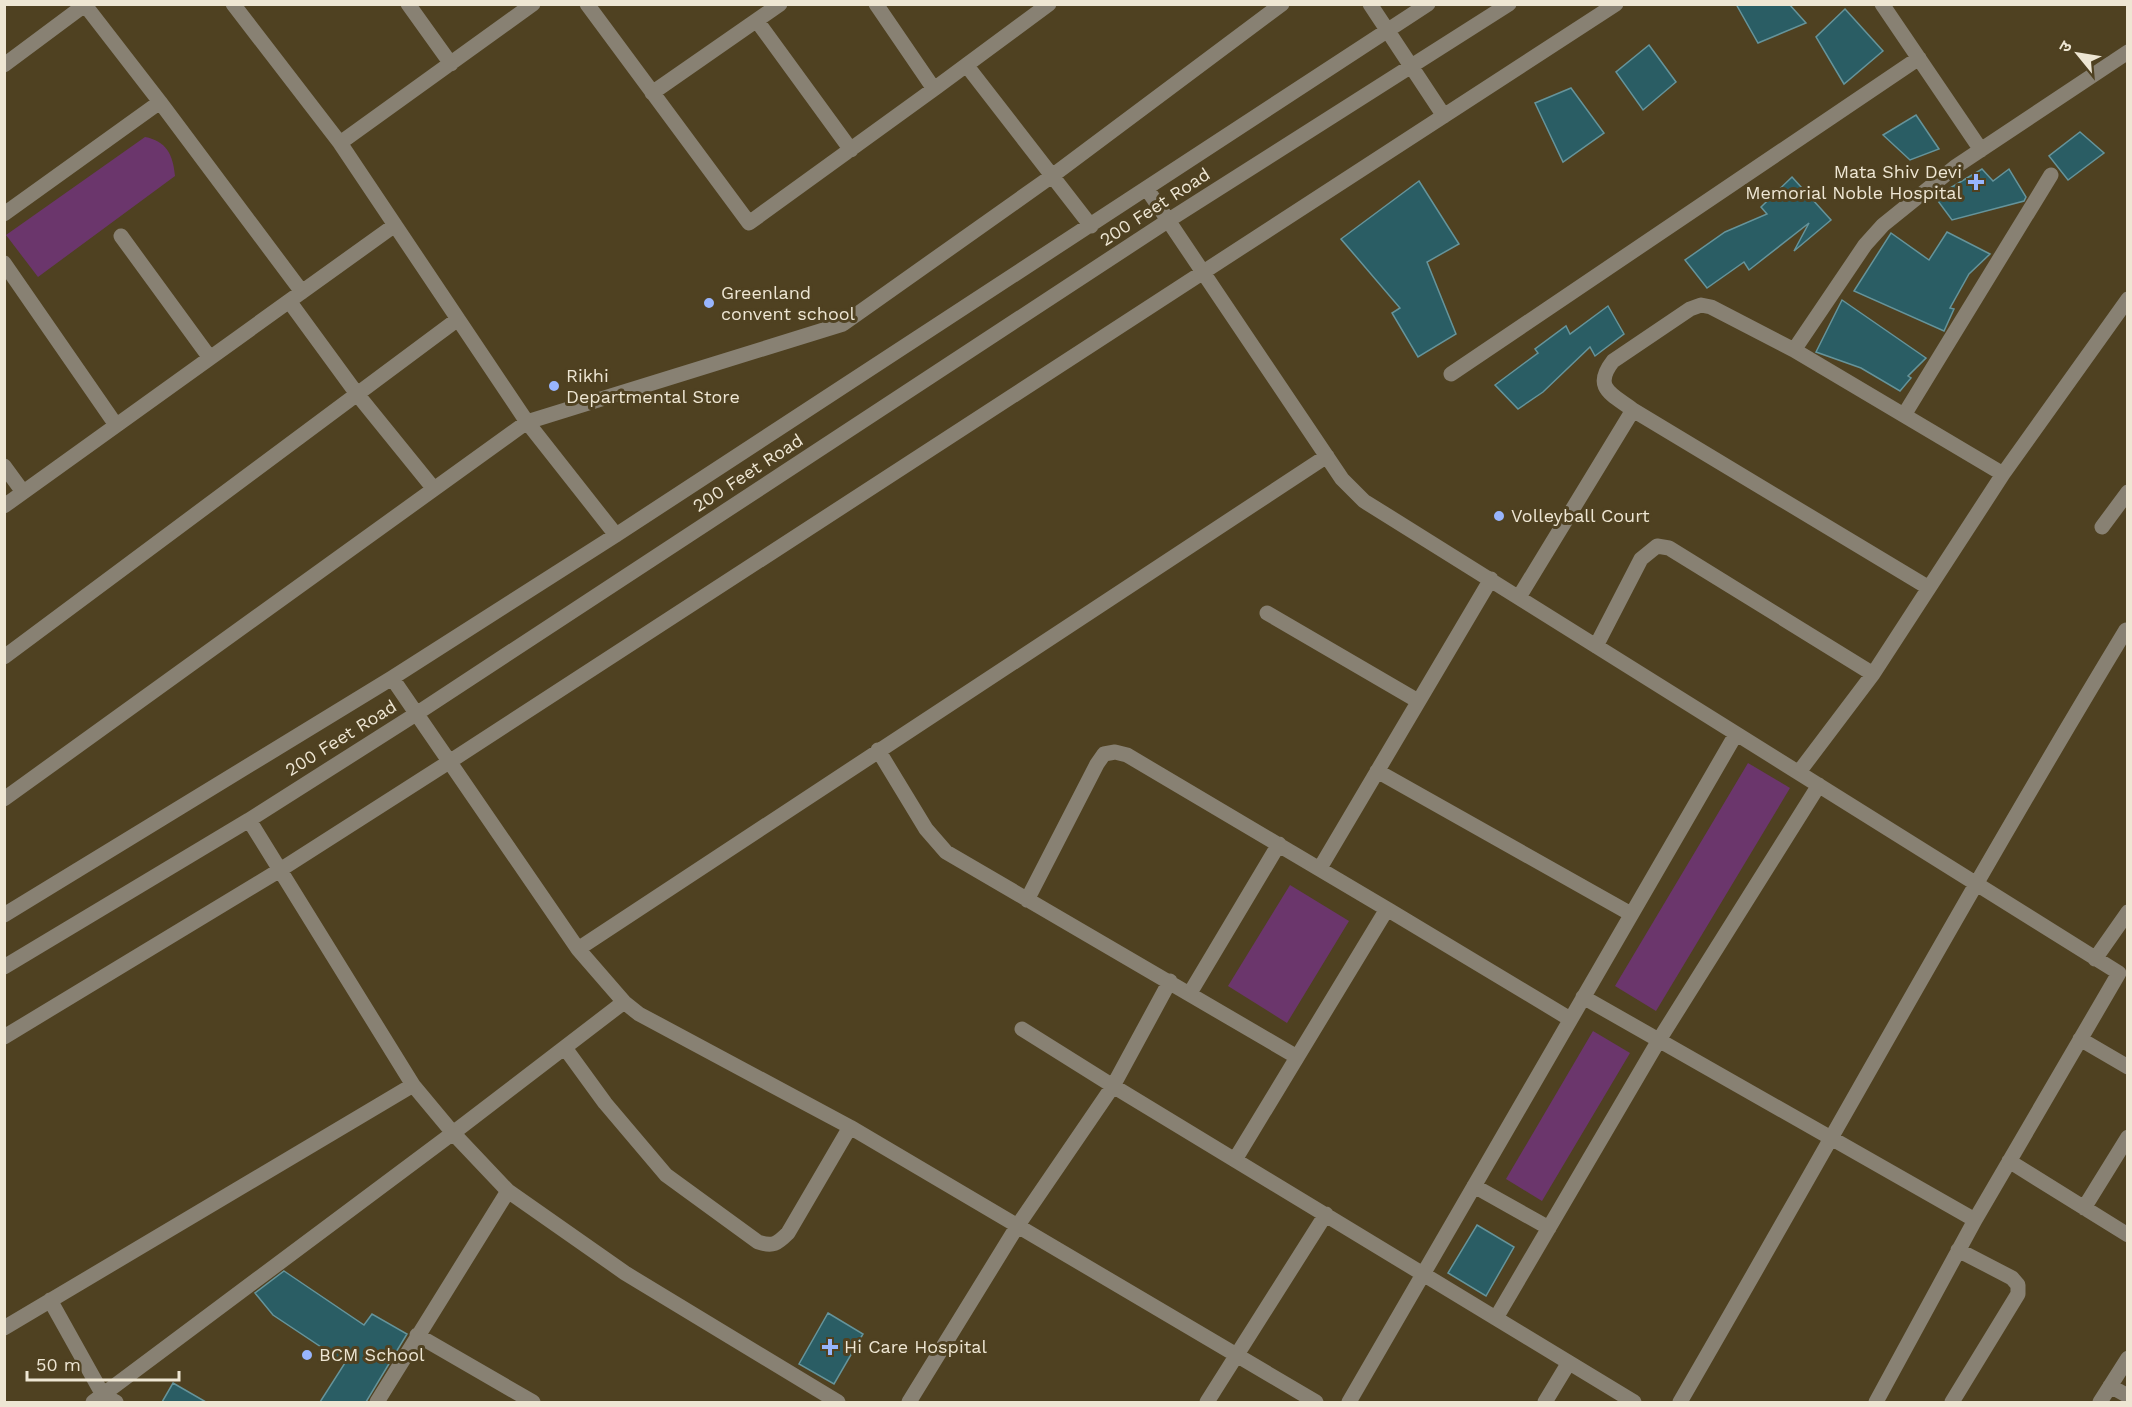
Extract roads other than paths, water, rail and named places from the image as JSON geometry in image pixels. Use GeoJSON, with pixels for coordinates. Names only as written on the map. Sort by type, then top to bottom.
{"type":"FeatureCollection","features":[{"type":"Feature","properties":{"kind":"street"},"geometry":{"type":"LineString","coordinates":[[233,4],[340,143],[527,422],[616,535]]}},
{"type":"Feature","properties":{"kind":"street"},"geometry":{"type":"LineString","coordinates":[[408,4],[451,64]]}},
{"type":"Feature","properties":{"kind":"street"},"geometry":{"type":"LineString","coordinates":[[340,143],[533,4]]}},
{"type":"Feature","properties":{"kind":"street"},"geometry":{"type":"LineString","coordinates":[[587,4],[749,223],[1049,4]]}},
{"type":"Feature","properties":{"kind":"street"},"geometry":{"type":"LineString","coordinates":[[652,93],[780,4]]}},
{"type":"Feature","properties":{"kind":"street"},"geometry":{"type":"LineString","coordinates":[[876,4],[934,89]]}},
{"type":"Feature","properties":{"kind":"street"},"geometry":{"type":"LineString","coordinates":[[4,799],[527,422],[843,324],[1052,176],[1282,4]]}},
{"type":"Feature","properties":{"kind":"street"},"geometry":{"type":"LineString","coordinates":[[1370,4],[1444,116]]}},
{"type":"Feature","properties":{"kind":"street"},"geometry":{"type":"LineString","coordinates":[[4,915],[392,678],[616,535],[1428,4]]}},
{"type":"Feature","properties":{"kind":"street","name":"200 Feet Road"},"geometry":{"type":"LineString","coordinates":[[4,967],[249,820],[416,714],[1169,220],[1509,4]]}},
{"type":"Feature","properties":{"kind":"street"},"geometry":{"type":"LineString","coordinates":[[4,1037],[280,870],[449,762],[1616,4]]}},
{"type":"Feature","properties":{"kind":"street"},"geometry":{"type":"LineString","coordinates":[[1882,4],[1982,150]]}},
{"type":"Feature","properties":{"kind":"street"},"geometry":{"type":"LineString","coordinates":[[4,66],[86,5],[263,235],[302,292]]}},
{"type":"Feature","properties":{"kind":"street"},"geometry":{"type":"LineString","coordinates":[[757,21],[850,150]]}},
{"type":"Feature","properties":{"kind":"street"},"geometry":{"type":"LineString","coordinates":[[1794,350],[1865,245],[1883,225],[1936,182],[2127,52]]}},
{"type":"Feature","properties":{"kind":"street"},"geometry":{"type":"LineString","coordinates":[[1451,374],[1919,58]]}},
{"type":"Feature","properties":{"kind":"street"},"geometry":{"type":"LineString","coordinates":[[967,66],[1091,226]]}},
{"type":"Feature","properties":{"kind":"street"},"geometry":{"type":"LineString","coordinates":[[4,214],[160,102]]}},
{"type":"Feature","properties":{"kind":"street"},"geometry":{"type":"LineString","coordinates":[[1904,415],[2051,175]]}},
{"type":"Feature","properties":{"kind":"street"},"geometry":{"type":"LineString","coordinates":[[1147,189],[1327,456],[1350,489],[1364,501],[2123,975],[2080,1039],[2009,1161],[1876,1402]]}},
{"type":"Feature","properties":{"kind":"street"},"geometry":{"type":"LineString","coordinates":[[4,506],[395,225]]}},
{"type":"Feature","properties":{"kind":"street"},"geometry":{"type":"LineString","coordinates":[[122,236],[210,358]]}},
{"type":"Feature","properties":{"kind":"street"},"geometry":{"type":"LineString","coordinates":[[4,263],[116,425]]}},
{"type":"Feature","properties":{"kind":"street"},"geometry":{"type":"LineString","coordinates":[[1799,772],[1873,674],[2003,474],[2127,299]]}},
{"type":"Feature","properties":{"kind":"street"},"geometry":{"type":"LineString","coordinates":[[290,301],[357,394],[434,489]]}},
{"type":"Feature","properties":{"kind":"street"},"geometry":{"type":"LineString","coordinates":[[1929,588],[1633,410],[1605,389],[1603,380],[1606,371],[1613,361],[1690,309],[1701,305],[1711,306],[1794,350],[2003,474]]}},
{"type":"Feature","properties":{"kind":"street"},"geometry":{"type":"LineString","coordinates":[[4,657],[458,319]]}},
{"type":"Feature","properties":{"kind":"street"},"geometry":{"type":"LineString","coordinates":[[1519,597],[1633,410]]}},
{"type":"Feature","properties":{"kind":"street"},"geometry":{"type":"LineString","coordinates":[[578,949],[1327,456]]}},
{"type":"Feature","properties":{"kind":"street"},"geometry":{"type":"LineString","coordinates":[[4,466],[23,492]]}},
{"type":"Feature","properties":{"kind":"street"},"geometry":{"type":"LineString","coordinates":[[2102,527],[2127,492]]}},
{"type":"Feature","properties":{"kind":"street"},"geometry":{"type":"LineString","coordinates":[[1596,646],[1641,560],[1657,546],[1669,548],[1873,674]]}},
{"type":"Feature","properties":{"kind":"street"},"geometry":{"type":"LineString","coordinates":[[1320,868],[1491,579]]}},
{"type":"Feature","properties":{"kind":"street"},"geometry":{"type":"LineString","coordinates":[[1267,614],[1418,701]]}},
{"type":"Feature","properties":{"kind":"street"},"geometry":{"type":"LineString","coordinates":[[1680,1402],[1833,1139],[1976,884],[2126,630]]}},
{"type":"Feature","properties":{"kind":"street"},"geometry":{"type":"LineString","coordinates":[[392,678],[578,949],[624,1002],[639,1014],[850,1127],[1316,1402]]}},
{"type":"Feature","properties":{"kind":"street"},"geometry":{"type":"LineString","coordinates":[[1349,1402],[1736,734]]}},
{"type":"Feature","properties":{"kind":"street"},"geometry":{"type":"LineString","coordinates":[[878,750],[936,842],[946,852],[1297,1057]]}},
{"type":"Feature","properties":{"kind":"street"},"geometry":{"type":"LineString","coordinates":[[1027,900],[1097,764],[1104,754],[1115,752],[1127,755],[1320,868],[1570,1019]]}},
{"type":"Feature","properties":{"kind":"street"},"geometry":{"type":"LineString","coordinates":[[1377,771],[1631,914]]}},
{"type":"Feature","properties":{"kind":"street"},"geometry":{"type":"LineString","coordinates":[[1496,1318],[1659,1040],[1819,784]]}},
{"type":"Feature","properties":{"kind":"street"},"geometry":{"type":"LineString","coordinates":[[249,820],[413,1085],[453,1133],[508,1191],[625,1273],[838,1402]]}},
{"type":"Feature","properties":{"kind":"street"},"geometry":{"type":"LineString","coordinates":[[1190,993],[1279,844]]}},
{"type":"Feature","properties":{"kind":"street"},"geometry":{"type":"LineString","coordinates":[[1236,1158],[1387,909]]}},
{"type":"Feature","properties":{"kind":"street"},"geometry":{"type":"LineString","coordinates":[[2095,958],[2127,912]]}},
{"type":"Feature","properties":{"kind":"street"},"geometry":{"type":"LineString","coordinates":[[909,1402],[1018,1225],[1113,1086],[1170,981]]}},
{"type":"Feature","properties":{"kind":"street"},"geometry":{"type":"LineString","coordinates":[[1583,997],[1975,1220]]}},
{"type":"Feature","properties":{"kind":"street"},"geometry":{"type":"LineString","coordinates":[[51,1300],[104,1400],[624,1002]]}},
{"type":"Feature","properties":{"kind":"street"},"geometry":{"type":"LineString","coordinates":[[1022,1029],[1113,1086],[1236,1158],[1568,1364],[1634,1402]]}},
{"type":"Feature","properties":{"kind":"street"},"geometry":{"type":"LineString","coordinates":[[2080,1039],[2127,1068]]}},
{"type":"Feature","properties":{"kind":"street"},"geometry":{"type":"LineString","coordinates":[[565,1048],[637,1143],[666,1175],[758,1242],[768,1245],[777,1244],[788,1233],[850,1127]]}},
{"type":"Feature","properties":{"kind":"street"},"geometry":{"type":"LineString","coordinates":[[4,1328],[413,1085]]}},
{"type":"Feature","properties":{"kind":"street"},"geometry":{"type":"LineString","coordinates":[[2084,1208],[2127,1137]]}},
{"type":"Feature","properties":{"kind":"street"},"geometry":{"type":"LineString","coordinates":[[2009,1161],[2127,1235]]}},
{"type":"Feature","properties":{"kind":"street"},"geometry":{"type":"LineString","coordinates":[[1474,1186],[1549,1228]]}},
{"type":"Feature","properties":{"kind":"street"},"geometry":{"type":"LineString","coordinates":[[377,1402],[508,1191]]}},
{"type":"Feature","properties":{"kind":"street"},"geometry":{"type":"LineString","coordinates":[[1207,1402],[1326,1214]]}},
{"type":"Feature","properties":{"kind":"street"},"geometry":{"type":"LineString","coordinates":[[1952,1402],[2018,1294],[2018,1286],[2012,1278],[1958,1250]]}},
{"type":"Feature","properties":{"kind":"street"},"geometry":{"type":"LineString","coordinates":[[417,1335],[533,1402]]}},
{"type":"Feature","properties":{"kind":"street"},"geometry":{"type":"LineString","coordinates":[[2100,1402],[2127,1358]]}},
{"type":"Feature","properties":{"kind":"street"},"geometry":{"type":"LineString","coordinates":[[1545,1402],[1568,1364]]}},
{"type":"Feature","properties":{"kind":"street"},"geometry":{"type":"LineString","coordinates":[[2110,1386],[2127,1396]]}},
{"type":"Feature","properties":{"kind":"place","name":"Mata Shiv Devi Memorial Noble Hospital"},"geometry":{"type":"Point","coordinates":[1976,182]}},
{"type":"Feature","properties":{"kind":"place","name":"Greenland convent school"},"geometry":{"type":"Point","coordinates":[709,303]}},
{"type":"Feature","properties":{"kind":"place","name":"Rikhi Departmental Store"},"geometry":{"type":"Point","coordinates":[554,386]}},
{"type":"Feature","properties":{"kind":"place","name":"Volleyball Court"},"geometry":{"type":"Point","coordinates":[1499,516]}},
{"type":"Feature","properties":{"kind":"place","name":"Hi Care Hospital"},"geometry":{"type":"Point","coordinates":[830,1347]}},
{"type":"Feature","properties":{"kind":"place","name":"BCM School"},"geometry":{"type":"Point","coordinates":[307,1355]}}]}
